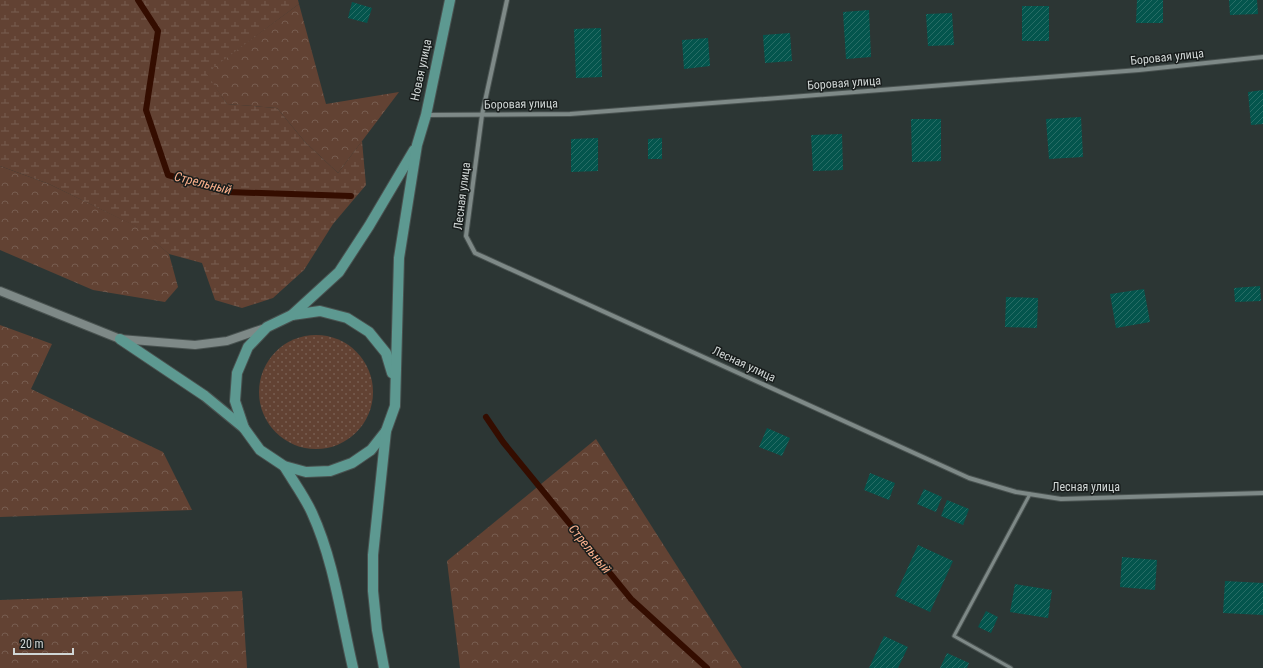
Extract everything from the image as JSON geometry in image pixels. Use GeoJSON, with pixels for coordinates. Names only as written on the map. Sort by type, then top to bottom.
{"type":"FeatureCollection","features":[{"type":"Feature","properties":{"kind":"main road","name":"Новая улица"},"geometry":{"type":"LineString","coordinates":[[417,145],[426,115],[450,0]]}},
{"type":"Feature","properties":{"kind":"main road"},"geometry":{"type":"LineString","coordinates":[[120,339],[195,345],[227,341],[267,327],[292,315],[339,272],[369,226],[417,145]]}},
{"type":"Feature","properties":{"kind":"main road"},"geometry":{"type":"LineString","coordinates":[[384,668],[377,630],[373,591],[374,555],[386,431],[395,406],[399,258],[417,145]]}},
{"type":"Feature","properties":{"kind":"main road"},"geometry":{"type":"LineString","coordinates":[[0,291],[120,339],[205,396],[244,428],[260,450],[284,466],[306,472],[330,471],[352,463],[371,450],[386,431]]}},
{"type":"Feature","properties":{"kind":"main road"},"geometry":{"type":"LineString","coordinates":[[292,315],[320,311],[347,318],[369,332],[386,353],[395,380]]}},
{"type":"Feature","properties":{"kind":"main road"},"geometry":{"type":"LineString","coordinates":[[244,428],[236,401],[237,373],[248,347],[267,327]]}},
{"type":"Feature","properties":{"kind":"main road"},"geometry":{"type":"LineString","coordinates":[[284,466],[312,512],[320,532],[353,668]]}},
{"type":"Feature","properties":{"kind":"street","name":"Лесная улица"},"geometry":{"type":"LineString","coordinates":[[507,0],[482,114],[466,236],[475,252],[969,478],[1016,492],[1061,499],[1263,493]]}},
{"type":"Feature","properties":{"kind":"street","name":"Боровая улица"},"geometry":{"type":"LineString","coordinates":[[426,115],[570,114],[1139,70],[1263,57]]}},
{"type":"Feature","properties":{"kind":"lane"},"geometry":{"type":"LineString","coordinates":[[1011,668],[954,636],[1030,494]]}},
{"type":"Feature","properties":{"kind":"green space"},"geometry":{"type":"Polygon","coordinates":[[[0,0],[298,0],[299,4],[206,73],[227,104],[277,108],[305,142],[338,173],[362,141],[366,185],[333,224],[304,270],[273,298],[242,308],[215,300],[202,263],[169,254],[137,227],[49,184],[0,166],[0,0]]]}},
{"type":"Feature","properties":{"kind":"green space"},"geometry":{"type":"Polygon","coordinates":[[[299,4],[326,104],[399,92],[338,173],[305,142],[277,108],[227,104],[205,73],[299,4]]]}},
{"type":"Feature","properties":{"kind":"green space"},"geometry":{"type":"Polygon","coordinates":[[[0,166],[49,184],[138,227],[169,254],[178,287],[165,302],[93,290],[0,250],[0,166]]]}},
{"type":"Feature","properties":{"kind":"green space"},"geometry":{"type":"Polygon","coordinates":[[[0,325],[52,344],[31,389],[163,452],[192,510],[0,517],[0,325]]]}},
{"type":"Feature","properties":{"kind":"green space"},"geometry":{"type":"Polygon","coordinates":[[[316,335],[338,339],[357,351],[369,370],[373,392],[369,414],[357,433],[338,445],[316,449],[294,445],[275,433],[263,414],[259,392],[263,370],[275,351],[294,339],[316,335]]]}},
{"type":"Feature","properties":{"kind":"green space"},"geometry":{"type":"Polygon","coordinates":[[[596,439],[742,668],[460,668],[447,561],[596,439]]]}},
{"type":"Feature","properties":{"kind":"green space"},"geometry":{"type":"Polygon","coordinates":[[[242,591],[247,668],[0,668],[0,600],[242,591]]]}},
{"type":"Feature","properties":{"kind":"building"},"geometry":{"type":"Polygon","coordinates":[[[1137,0],[1163,0],[1163,23],[1136,23],[1137,0]]]}},
{"type":"Feature","properties":{"kind":"building"},"geometry":{"type":"Polygon","coordinates":[[[1229,0],[1257,0],[1258,14],[1230,15],[1229,0]]]}},
{"type":"Feature","properties":{"kind":"building"},"geometry":{"type":"Polygon","coordinates":[[[352,2],[372,8],[367,23],[348,18],[352,2]]]}},
{"type":"Feature","properties":{"kind":"building"},"geometry":{"type":"Polygon","coordinates":[[[1022,6],[1049,6],[1049,41],[1022,41],[1022,6]]]}},
{"type":"Feature","properties":{"kind":"building"},"geometry":{"type":"Polygon","coordinates":[[[869,10],[871,57],[846,59],[843,12],[869,10]]]}},
{"type":"Feature","properties":{"kind":"building"},"geometry":{"type":"Polygon","coordinates":[[[952,13],[954,45],[928,46],[926,14],[952,13]]]}},
{"type":"Feature","properties":{"kind":"building"},"geometry":{"type":"Polygon","coordinates":[[[601,28],[602,77],[576,78],[574,29],[601,28]]]}},
{"type":"Feature","properties":{"kind":"building"},"geometry":{"type":"Polygon","coordinates":[[[790,33],[792,61],[765,63],[763,35],[790,33]]]}},
{"type":"Feature","properties":{"kind":"building"},"geometry":{"type":"Polygon","coordinates":[[[708,38],[710,66],[684,69],[682,40],[708,38]]]}},
{"type":"Feature","properties":{"kind":"building"},"geometry":{"type":"Polygon","coordinates":[[[1263,90],[1263,124],[1251,125],[1248,92],[1263,90]]]}},
{"type":"Feature","properties":{"kind":"building"},"geometry":{"type":"Polygon","coordinates":[[[1081,117],[1083,157],[1049,159],[1046,119],[1081,117]]]}},
{"type":"Feature","properties":{"kind":"building"},"geometry":{"type":"Polygon","coordinates":[[[911,119],[941,119],[941,161],[912,162],[911,119]]]}},
{"type":"Feature","properties":{"kind":"building"},"geometry":{"type":"Polygon","coordinates":[[[842,134],[843,170],[813,171],[811,135],[842,134]]]}},
{"type":"Feature","properties":{"kind":"building"},"geometry":{"type":"Polygon","coordinates":[[[598,138],[598,171],[571,172],[571,139],[598,138]]]}},
{"type":"Feature","properties":{"kind":"building"},"geometry":{"type":"Polygon","coordinates":[[[662,138],[662,159],[648,159],[648,139],[662,138]]]}},
{"type":"Feature","properties":{"kind":"building"},"geometry":{"type":"Polygon","coordinates":[[[1260,286],[1261,301],[1235,302],[1234,288],[1260,286]]]}},
{"type":"Feature","properties":{"kind":"building"},"geometry":{"type":"Polygon","coordinates":[[[1144,289],[1150,322],[1116,328],[1110,294],[1144,289]]]}},
{"type":"Feature","properties":{"kind":"building"},"geometry":{"type":"Polygon","coordinates":[[[1006,297],[1038,298],[1037,328],[1005,327],[1006,297]]]}},
{"type":"Feature","properties":{"kind":"building"},"geometry":{"type":"Polygon","coordinates":[[[767,428],[790,438],[782,456],[759,447],[767,428]]]}},
{"type":"Feature","properties":{"kind":"building"},"geometry":{"type":"Polygon","coordinates":[[[870,473],[895,483],[889,500],[864,490],[870,473]]]}},
{"type":"Feature","properties":{"kind":"building"},"geometry":{"type":"Polygon","coordinates":[[[924,489],[942,497],[936,512],[917,504],[924,489]]]}},
{"type":"Feature","properties":{"kind":"building"},"geometry":{"type":"Polygon","coordinates":[[[947,500],[969,509],[963,525],[941,516],[947,500]]]}},
{"type":"Feature","properties":{"kind":"building"},"geometry":{"type":"Polygon","coordinates":[[[918,545],[953,561],[930,612],[895,596],[918,545]]]}},
{"type":"Feature","properties":{"kind":"building"},"geometry":{"type":"Polygon","coordinates":[[[1122,557],[1157,560],[1155,590],[1120,587],[1122,557]]]}},
{"type":"Feature","properties":{"kind":"building"},"geometry":{"type":"Polygon","coordinates":[[[1225,581],[1263,583],[1263,615],[1223,613],[1225,581]]]}},
{"type":"Feature","properties":{"kind":"building"},"geometry":{"type":"Polygon","coordinates":[[[1015,584],[1052,590],[1048,618],[1010,612],[1015,584]]]}},
{"type":"Feature","properties":{"kind":"building"},"geometry":{"type":"Polygon","coordinates":[[[986,611],[998,617],[991,633],[978,627],[986,611]]]}},
{"type":"Feature","properties":{"kind":"building"},"geometry":{"type":"Polygon","coordinates":[[[884,636],[908,647],[898,668],[869,668],[884,636]]]}},
{"type":"Feature","properties":{"kind":"building"},"geometry":{"type":"Polygon","coordinates":[[[947,653],[969,663],[967,668],[940,668],[947,653]]]}},
{"type":"Feature","properties":{"kind":"waterway","name":"Стрельный"},"geometry":{"type":"LineString","coordinates":[[138,0],[158,31],[146,110],[168,175],[227,192],[351,196]]}},
{"type":"Feature","properties":{"kind":"waterway","name":"Стрельный"},"geometry":{"type":"LineString","coordinates":[[486,417],[503,442],[631,599],[707,668]]}}]}
